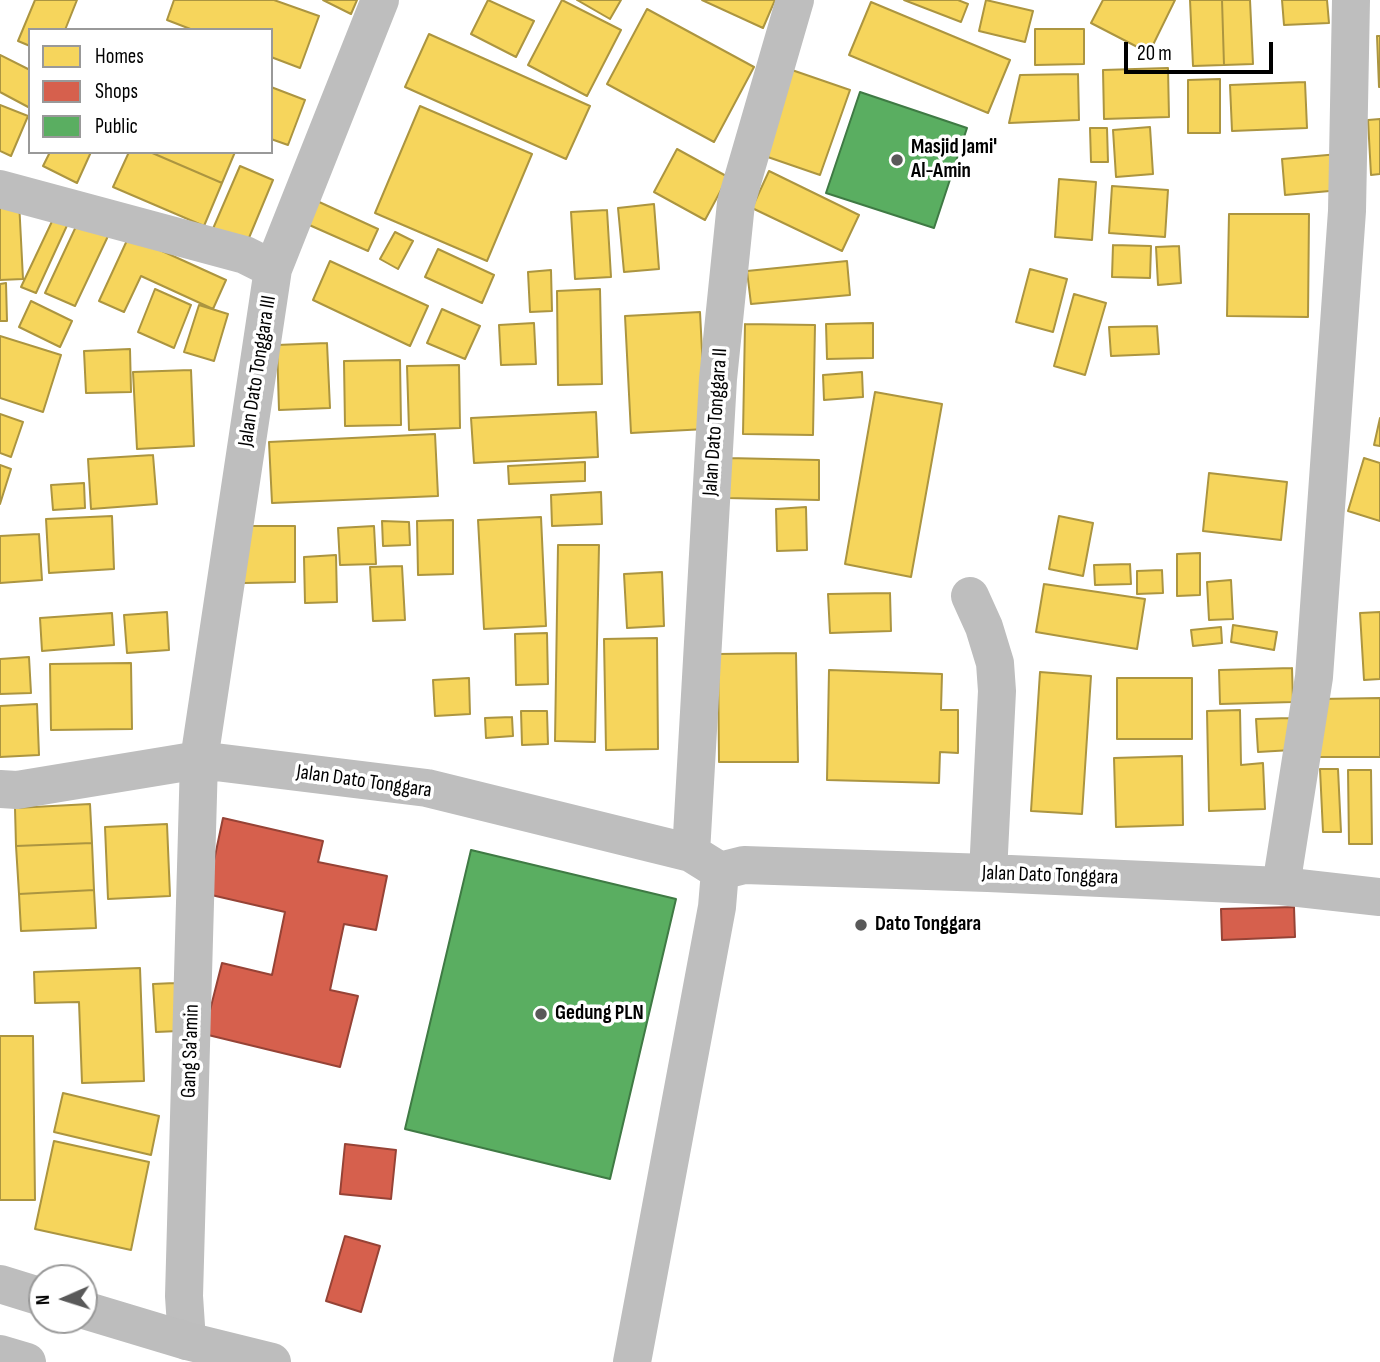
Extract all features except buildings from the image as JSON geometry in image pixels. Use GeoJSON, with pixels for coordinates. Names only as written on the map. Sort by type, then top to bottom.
{"type":"FeatureCollection","features":[{"type":"Feature","properties":{"kind":"highway"},"geometry":{"type":"LineString","coordinates":[[0,1284],[28,1293]]}},
{"type":"Feature","properties":{"kind":"highway"},"geometry":{"type":"LineString","coordinates":[[98,1314],[187,1341],[272,1362]]}},
{"type":"Feature","properties":{"kind":"highway"},"geometry":{"type":"LineString","coordinates":[[0,1354],[27,1362]]}},
{"type":"Feature","properties":{"kind":"street","name":"Jalan Dato Tonggara III"},"geometry":{"type":"LineString","coordinates":[[199,760],[273,268],[380,0]]}},
{"type":"Feature","properties":{"kind":"street","name":"Jalan Dato Tonggara II"},"geometry":{"type":"LineString","coordinates":[[705,862],[718,379],[736,203],[794,0]]}},
{"type":"Feature","properties":{"kind":"street"},"geometry":{"type":"LineString","coordinates":[[1281,886],[1314,677],[1347,211],[1351,0]]}},
{"type":"Feature","properties":{"kind":"street"},"geometry":{"type":"LineString","coordinates":[[0,189],[245,255],[273,268]]}},
{"type":"Feature","properties":{"kind":"street"},"geometry":{"type":"LineString","coordinates":[[970,596],[991,651],[997,691],[988,873]]}},
{"type":"Feature","properties":{"kind":"street","name":"Jalan Dato Tonggara"},"geometry":{"type":"LineString","coordinates":[[0,789],[17,790],[199,760],[427,788],[705,862],[1281,886],[1380,897]]}},
{"type":"Feature","properties":{"kind":"street","name":"Gang Sa'amin"},"geometry":{"type":"LineString","coordinates":[[187,1341],[184,1296],[199,760]]}},
{"type":"Feature","properties":{"kind":"street"},"geometry":{"type":"LineString","coordinates":[[632,1362],[717,907],[705,862]]}},
{"type":"Feature","properties":{"kind":"place","name":"Masjid Jami' Al-Amin"},"geometry":{"type":"Point","coordinates":[897,160]}},
{"type":"Feature","properties":{"kind":"place","name":"Dato Tonggara"},"geometry":{"type":"Point","coordinates":[861,925]}},
{"type":"Feature","properties":{"kind":"place","name":"Gedung PLN"},"geometry":{"type":"Point","coordinates":[541,1014]}}]}
